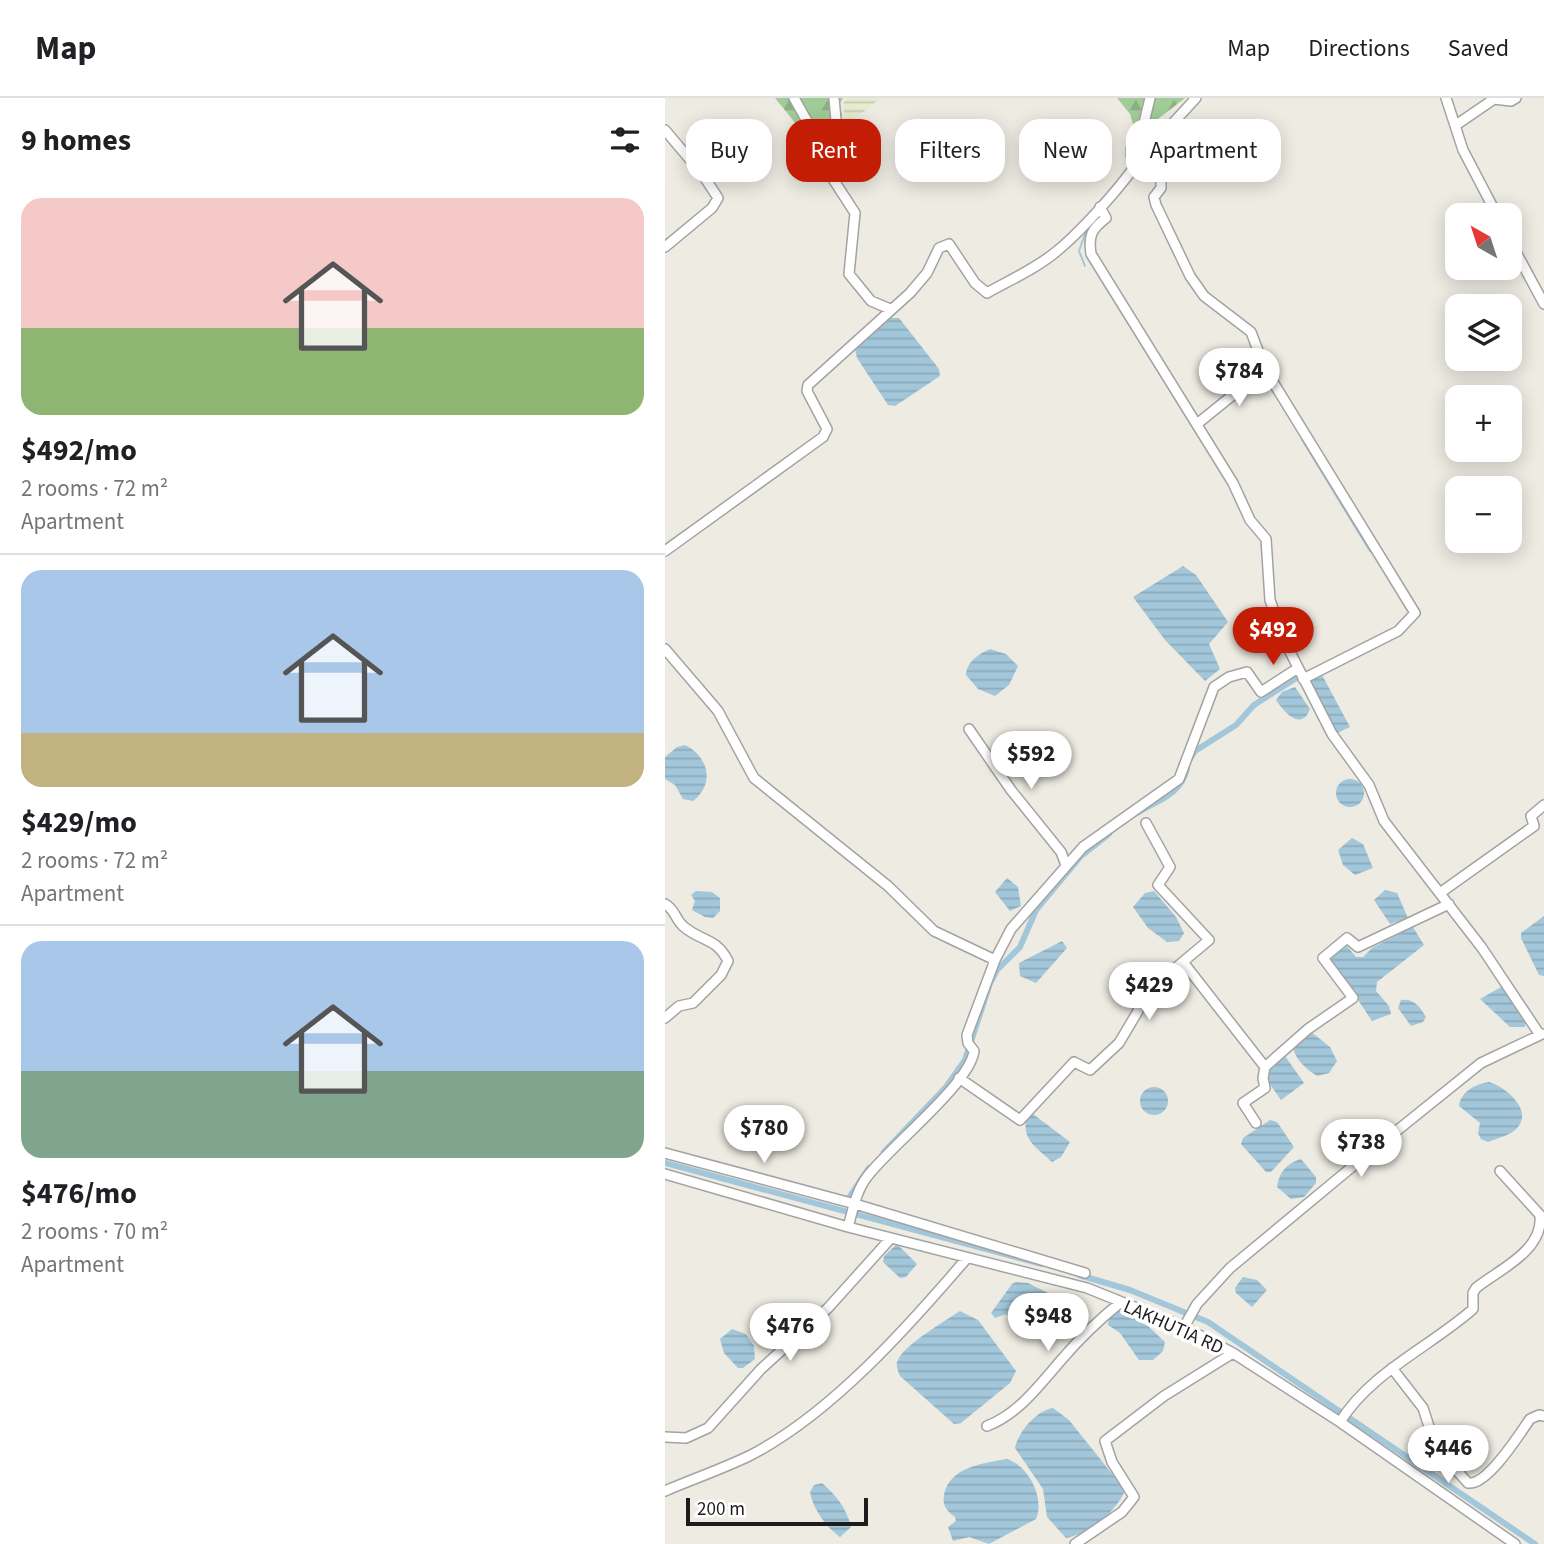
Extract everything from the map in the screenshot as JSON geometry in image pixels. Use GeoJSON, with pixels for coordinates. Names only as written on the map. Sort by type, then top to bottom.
{"type":"FeatureCollection","features":[{"type":"Feature","properties":{"kind":"street"},"geometry":{"type":"LineString","coordinates":[[794,98],[804,119]]}},
{"type":"Feature","properties":{"kind":"street"},"geometry":{"type":"LineString","coordinates":[[834,98],[836,119]]}},
{"type":"Feature","properties":{"kind":"street"},"geometry":{"type":"LineString","coordinates":[[1150,98],[1144,123],[1149,143],[1092,230],[1089,240],[1091,254],[1233,483],[1250,520],[1266,539],[1270,600],[1303,679],[1332,734],[1369,785],[1384,821],[1542,1034],[1481,1063],[1358,1162],[1230,1268],[1197,1304],[1184,1327]]}},
{"type":"Feature","properties":{"kind":"street"},"geometry":{"type":"LineString","coordinates":[[1196,98],[1161,136],[1146,163],[1161,179],[1161,188],[1154,197],[1156,205],[1190,276],[1204,296],[1251,332],[1265,369],[1415,613],[1398,631],[1303,679]]}},
{"type":"Feature","properties":{"kind":"street"},"geometry":{"type":"LineString","coordinates":[[1446,98],[1463,150],[1491,203]]}},
{"type":"Feature","properties":{"kind":"street"},"geometry":{"type":"LineString","coordinates":[[1455,125],[1494,99],[1511,102],[1516,98]]}},
{"type":"Feature","properties":{"kind":"street"},"geometry":{"type":"LineString","coordinates":[[665,130],[703,175],[718,198],[712,208],[665,247]]}},
{"type":"Feature","properties":{"kind":"street"},"geometry":{"type":"LineString","coordinates":[[835,182],[855,213],[849,274],[871,301],[890,309]]}},
{"type":"Feature","properties":{"kind":"street"},"geometry":{"type":"LineString","coordinates":[[665,551],[823,437],[827,429],[807,391],[808,385],[927,273],[939,248],[949,244],[975,283],[987,293],[1056,252],[1103,211]]}},
{"type":"Feature","properties":{"kind":"street"},"geometry":{"type":"LineString","coordinates":[[1523,265],[1544,304]]}},
{"type":"Feature","properties":{"kind":"street"},"geometry":{"type":"LineString","coordinates":[[1196,424],[1265,369]]}},
{"type":"Feature","properties":{"kind":"street"},"geometry":{"type":"LineString","coordinates":[[665,649],[717,711],[754,778],[888,886],[934,931],[995,960]]}},
{"type":"Feature","properties":{"kind":"street"},"geometry":{"type":"LineString","coordinates":[[848,1227],[866,1177],[973,1061],[974,1051],[968,1043],[967,1034],[995,960],[1011,929],[1083,847],[1179,779],[1214,687],[1229,677],[1247,672],[1261,692],[1298,668]]}},
{"type":"Feature","properties":{"kind":"street"},"geometry":{"type":"LineString","coordinates":[[969,729],[1011,790],[1061,852],[1066,865]]}},
{"type":"Feature","properties":{"kind":"street"},"geometry":{"type":"LineString","coordinates":[[1440,893],[1534,826],[1531,816],[1544,805]]}},
{"type":"Feature","properties":{"kind":"street"},"geometry":{"type":"LineString","coordinates":[[959,1078],[1020,1121],[1074,1062],[1090,1070],[1119,1043],[1138,1011],[1142,997],[1209,940],[1158,885],[1170,867],[1146,823]]}},
{"type":"Feature","properties":{"kind":"street"},"geometry":{"type":"LineString","coordinates":[[665,904],[671,907],[680,924],[721,947],[728,961],[721,975],[693,1003],[679,1006],[665,1018]]}},
{"type":"Feature","properties":{"kind":"street"},"geometry":{"type":"LineString","coordinates":[[1256,1123],[1244,1103],[1265,1088],[1265,1067],[1308,1030],[1353,998],[1323,958],[1347,938],[1358,947],[1448,904]]}},
{"type":"Feature","properties":{"kind":"street"},"geometry":{"type":"LineString","coordinates":[[1183,962],[1265,1067]]}},
{"type":"Feature","properties":{"kind":"street"},"geometry":{"type":"LineString","coordinates":[[665,1153],[855,1204],[1085,1273]]}},
{"type":"Feature","properties":{"kind":"street"},"geometry":{"type":"LineString","coordinates":[[1340,1422],[1353,1404],[1392,1368],[1473,1309],[1473,1293],[1476,1288],[1509,1267],[1538,1235],[1540,1215],[1500,1171]]}},
{"type":"Feature","properties":{"kind":"street","name":"LAKHUTIA RD"},"geometry":{"type":"LineString","coordinates":[[665,1174],[848,1227],[1087,1288],[1184,1327],[1233,1353],[1340,1422],[1509,1543]]}},
{"type":"Feature","properties":{"kind":"street"},"geometry":{"type":"LineString","coordinates":[[665,1437],[686,1438],[708,1428],[761,1369],[828,1308],[891,1238]]}},
{"type":"Feature","properties":{"kind":"street"},"geometry":{"type":"LineString","coordinates":[[665,1491],[751,1455],[826,1404],[903,1329],[967,1258]]}},
{"type":"Feature","properties":{"kind":"street"},"geometry":{"type":"LineString","coordinates":[[987,1426],[1002,1419],[1025,1401],[1086,1334],[1121,1302]]}},
{"type":"Feature","properties":{"kind":"street"},"geometry":{"type":"LineString","coordinates":[[1075,1544],[1122,1512],[1134,1497],[1112,1462],[1105,1441],[1164,1396],[1233,1353]]}},
{"type":"Feature","properties":{"kind":"street"},"geometry":{"type":"LineString","coordinates":[[1392,1368],[1423,1408],[1441,1454],[1468,1483],[1475,1484],[1485,1478],[1530,1419],[1544,1416]]}},
{"type":"Feature","properties":{"kind":"green space"},"geometry":{"type":"Polygon","coordinates":[[[775,98],[843,98],[839,105],[842,115],[838,119],[792,119],[775,98]]]}},
{"type":"Feature","properties":{"kind":"green space"},"geometry":{"type":"Polygon","coordinates":[[[846,98],[881,98],[854,119],[843,119],[846,98]]]}},
{"type":"Feature","properties":{"kind":"green space"},"geometry":{"type":"Polygon","coordinates":[[[1117,98],[1185,98],[1158,119],[1132,119],[1117,98]]]}},
{"type":"Feature","properties":{"kind":"water"},"geometry":{"type":"Polygon","coordinates":[[[890,318],[899,318],[939,369],[940,376],[895,406],[888,405],[857,358],[855,349],[890,318]]]}},
{"type":"Feature","properties":{"kind":"water"},"geometry":{"type":"Polygon","coordinates":[[[1183,566],[1196,575],[1228,622],[1209,644],[1220,669],[1205,681],[1165,640],[1133,597],[1183,566]]]}},
{"type":"Feature","properties":{"kind":"water"},"geometry":{"type":"Polygon","coordinates":[[[990,649],[1006,654],[1018,666],[1009,685],[995,696],[978,689],[966,675],[971,662],[990,649]]]}},
{"type":"Feature","properties":{"kind":"water"},"geometry":{"type":"Polygon","coordinates":[[[1321,673],[1350,727],[1337,733],[1309,679],[1321,673]]]}},
{"type":"Feature","properties":{"kind":"water"},"geometry":{"type":"Polygon","coordinates":[[[1295,687],[1310,709],[1302,719],[1293,718],[1276,700],[1282,692],[1295,687]]]}},
{"type":"Feature","properties":{"kind":"water"},"geometry":{"type":"Polygon","coordinates":[[[685,745],[699,756],[706,771],[704,787],[693,801],[683,799],[675,785],[665,779],[665,757],[677,747],[685,745]]]}},
{"type":"Feature","properties":{"kind":"water"},"geometry":{"type":"Polygon","coordinates":[[[1350,779],[1360,783],[1364,793],[1360,803],[1350,807],[1340,803],[1336,793],[1340,783],[1350,779]]]}},
{"type":"Feature","properties":{"kind":"water"},"geometry":{"type":"Polygon","coordinates":[[[1352,838],[1363,844],[1373,868],[1355,875],[1343,865],[1338,850],[1352,838]]]}},
{"type":"Feature","properties":{"kind":"water"},"geometry":{"type":"Polygon","coordinates":[[[1007,878],[1018,887],[1021,906],[1010,911],[995,892],[1007,878]]]}},
{"type":"Feature","properties":{"kind":"water"},"geometry":{"type":"Polygon","coordinates":[[[1385,890],[1397,893],[1408,918],[1390,924],[1374,900],[1385,890]]]}},
{"type":"Feature","properties":{"kind":"water"},"geometry":{"type":"Polygon","coordinates":[[[696,891],[712,892],[720,898],[720,911],[713,918],[692,910],[695,901],[691,895],[696,891]]]}},
{"type":"Feature","properties":{"kind":"water"},"geometry":{"type":"Polygon","coordinates":[[[1154,891],[1176,917],[1184,933],[1179,941],[1167,942],[1148,928],[1133,907],[1145,893],[1154,891]]]}},
{"type":"Feature","properties":{"kind":"water"},"geometry":{"type":"Polygon","coordinates":[[[1544,916],[1544,976],[1539,975],[1521,933],[1544,916]]]}},
{"type":"Feature","properties":{"kind":"water"},"geometry":{"type":"Polygon","coordinates":[[[1413,927],[1424,945],[1377,982],[1376,991],[1389,1006],[1391,1014],[1372,1021],[1330,958],[1347,946],[1356,957],[1363,957],[1372,948],[1413,927]]]}},
{"type":"Feature","properties":{"kind":"water"},"geometry":{"type":"Polygon","coordinates":[[[1062,941],[1067,948],[1036,983],[1020,976],[1019,963],[1062,941]]]}},
{"type":"Feature","properties":{"kind":"water"},"geometry":{"type":"Polygon","coordinates":[[[1503,986],[1526,1019],[1525,1027],[1510,1027],[1480,999],[1503,986]]]}},
{"type":"Feature","properties":{"kind":"water"},"geometry":{"type":"Polygon","coordinates":[[[1401,1000],[1410,1000],[1419,1007],[1426,1017],[1423,1022],[1411,1026],[1398,1008],[1401,1000]]]}},
{"type":"Feature","properties":{"kind":"water"},"geometry":{"type":"Polygon","coordinates":[[[1310,1031],[1330,1047],[1337,1061],[1329,1073],[1317,1076],[1303,1065],[1295,1054],[1293,1049],[1310,1031]]]}},
{"type":"Feature","properties":{"kind":"water"},"geometry":{"type":"Polygon","coordinates":[[[1285,1056],[1304,1083],[1281,1100],[1265,1077],[1266,1069],[1285,1056]]]}},
{"type":"Feature","properties":{"kind":"water"},"geometry":{"type":"Polygon","coordinates":[[[1489,1082],[1515,1099],[1522,1113],[1522,1120],[1515,1130],[1488,1142],[1481,1139],[1478,1133],[1480,1123],[1459,1106],[1470,1089],[1489,1082]]]}},
{"type":"Feature","properties":{"kind":"water"},"geometry":{"type":"Polygon","coordinates":[[[1154,1087],[1164,1091],[1168,1101],[1164,1111],[1154,1115],[1144,1111],[1140,1101],[1144,1091],[1154,1087]]]}},
{"type":"Feature","properties":{"kind":"water"},"geometry":{"type":"Polygon","coordinates":[[[1033,1114],[1070,1142],[1061,1157],[1052,1162],[1033,1144],[1027,1134],[1026,1120],[1033,1114]]]}},
{"type":"Feature","properties":{"kind":"water"},"geometry":{"type":"Polygon","coordinates":[[[1270,1120],[1277,1122],[1294,1147],[1271,1172],[1266,1172],[1241,1144],[1243,1138],[1270,1120]]]}},
{"type":"Feature","properties":{"kind":"water"},"geometry":{"type":"Polygon","coordinates":[[[1301,1159],[1316,1177],[1316,1183],[1304,1197],[1291,1199],[1277,1187],[1278,1182],[1285,1169],[1301,1159]]]}},
{"type":"Feature","properties":{"kind":"water"},"geometry":{"type":"Polygon","coordinates":[[[897,1244],[917,1264],[906,1277],[900,1278],[883,1262],[884,1256],[897,1244]]]}},
{"type":"Feature","properties":{"kind":"water"},"geometry":{"type":"Polygon","coordinates":[[[1243,1277],[1257,1280],[1267,1290],[1252,1307],[1236,1293],[1235,1288],[1243,1277]]]}},
{"type":"Feature","properties":{"kind":"water"},"geometry":{"type":"Polygon","coordinates":[[[1016,1282],[1028,1283],[1048,1293],[1044,1303],[1023,1324],[1016,1324],[1006,1314],[995,1318],[991,1313],[1016,1282]]]}},
{"type":"Feature","properties":{"kind":"water"},"geometry":{"type":"Polygon","coordinates":[[[1118,1309],[1148,1326],[1165,1342],[1163,1351],[1153,1360],[1139,1360],[1120,1333],[1108,1325],[1109,1316],[1118,1309]]]}},
{"type":"Feature","properties":{"kind":"water"},"geometry":{"type":"Polygon","coordinates":[[[960,1311],[978,1320],[1016,1371],[1010,1383],[961,1423],[954,1424],[900,1376],[897,1364],[902,1354],[916,1341],[960,1311]]]}},
{"type":"Feature","properties":{"kind":"water"},"geometry":{"type":"Polygon","coordinates":[[[732,1329],[746,1334],[754,1346],[755,1359],[743,1368],[738,1368],[724,1353],[720,1339],[732,1329]]]}},
{"type":"Feature","properties":{"kind":"water"},"geometry":{"type":"Polygon","coordinates":[[[1053,1408],[1069,1420],[1125,1490],[1101,1521],[1075,1536],[1066,1538],[1047,1517],[1043,1489],[1015,1448],[1029,1423],[1041,1413],[1053,1408]]]}},
{"type":"Feature","properties":{"kind":"water"},"geometry":{"type":"Polygon","coordinates":[[[1007,1459],[1022,1468],[1033,1484],[1038,1502],[1036,1519],[989,1544],[969,1537],[953,1541],[948,1527],[956,1521],[944,1502],[947,1486],[960,1472],[988,1462],[1007,1459]]]}},
{"type":"Feature","properties":{"kind":"water"},"geometry":{"type":"Polygon","coordinates":[[[822,1483],[832,1492],[849,1520],[851,1527],[840,1537],[821,1517],[814,1505],[810,1492],[814,1485],[822,1483]]]}},
{"type":"Feature","properties":{"kind":"waterway"},"geometry":{"type":"LineString","coordinates":[[1171,119],[1177,113]]}},
{"type":"Feature","properties":{"kind":"waterway"},"geometry":{"type":"LineString","coordinates":[[1085,266],[1079,251],[1087,228]]}},
{"type":"Feature","properties":{"kind":"waterway"},"geometry":{"type":"LineString","coordinates":[[1304,439],[1371,549]]}},
{"type":"Feature","properties":{"kind":"waterway"},"geometry":{"type":"LineString","coordinates":[[1190,759],[1195,751],[1236,725],[1254,705],[1298,677]]}},
{"type":"Feature","properties":{"kind":"waterway"},"geometry":{"type":"LineString","coordinates":[[1137,813],[1174,791],[1187,769]]}},
{"type":"Feature","properties":{"kind":"waterway"},"geometry":{"type":"LineString","coordinates":[[884,1152],[946,1087],[965,1060],[990,983],[997,970],[1020,947],[1036,910],[1080,857],[1109,834]]}},
{"type":"Feature","properties":{"kind":"waterway"},"geometry":{"type":"LineString","coordinates":[[665,1163],[1042,1264]]}},
{"type":"Feature","properties":{"kind":"waterway"},"geometry":{"type":"LineString","coordinates":[[849,1198],[869,1168]]}},
{"type":"Feature","properties":{"kind":"waterway"},"geometry":{"type":"LineString","coordinates":[[1079,1275],[1130,1290],[1208,1322],[1535,1544]]}}]}
